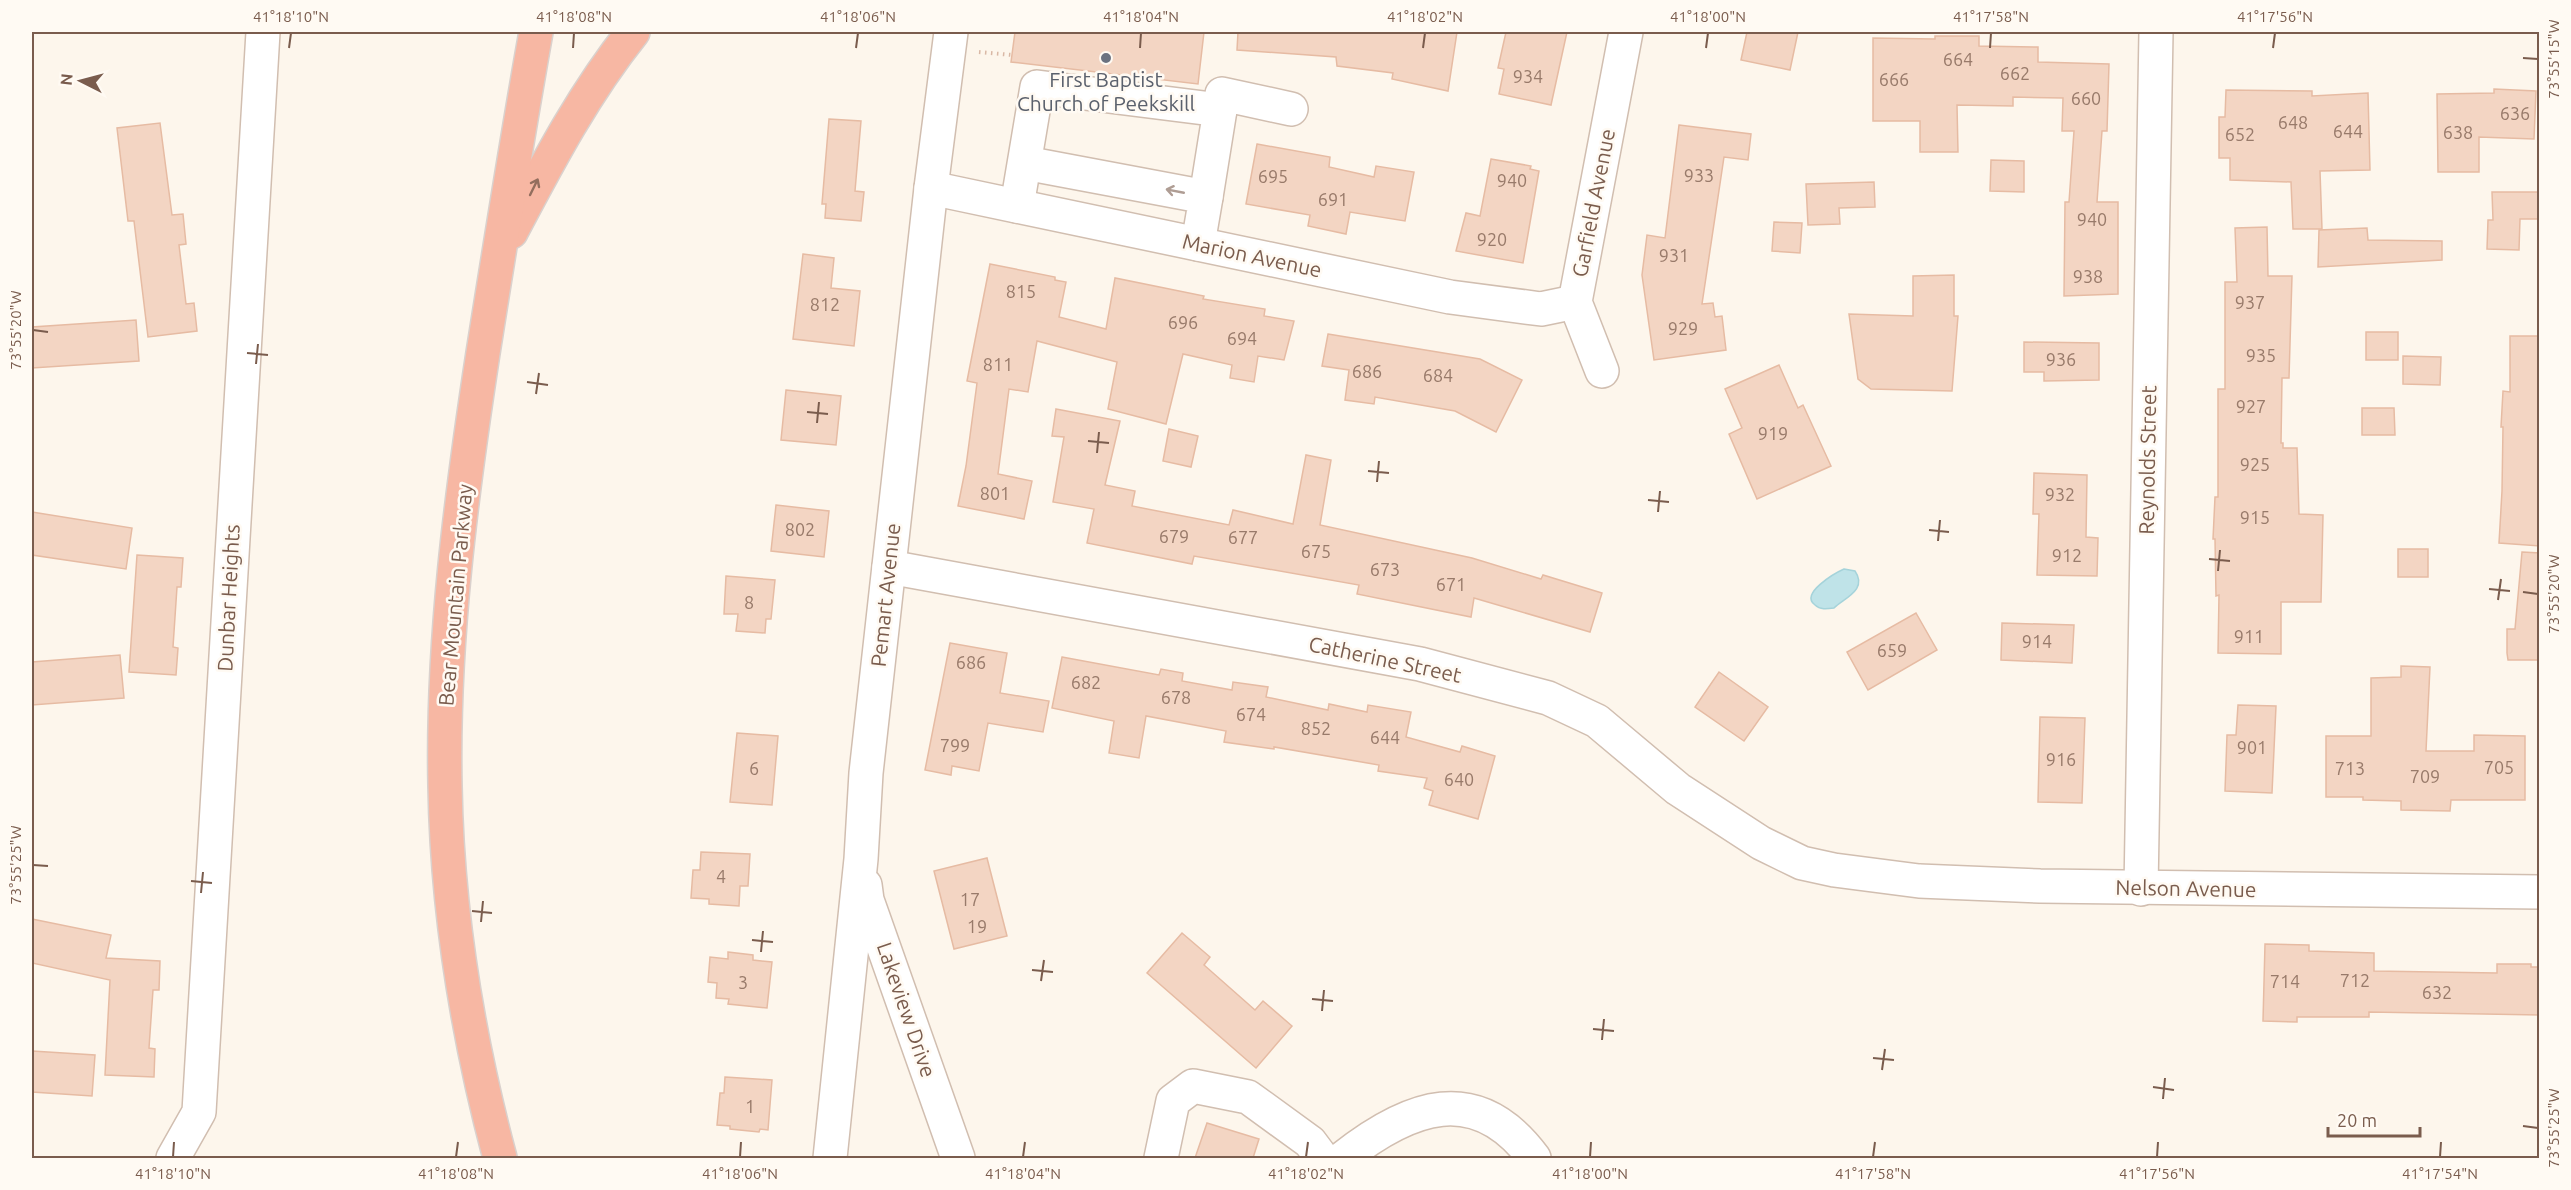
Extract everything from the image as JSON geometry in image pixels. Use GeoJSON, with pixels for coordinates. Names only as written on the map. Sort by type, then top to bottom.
{"type":"FeatureCollection","features":[{"type":"Feature","properties":{"kind":"highway","name":"Bear Mountain Parkway"},"geometry":{"type":"LineString","coordinates":[[500,1158],[482,1088],[458,945],[451,885],[445,786],[446,684],[459,527],[498,257],[536,32]]}},
{"type":"Feature","properties":{"kind":"highway"},"geometry":{"type":"LineString","coordinates":[[498,257],[557,144],[592,88],[633,32]]}},
{"type":"Feature","properties":{"kind":"street","name":"Dunbar Heights"},"geometry":{"type":"LineString","coordinates":[[173,1158],[199,1112],[263,32]]}},
{"type":"Feature","properties":{"kind":"street","name":"Garfield Avenue"},"geometry":{"type":"LineString","coordinates":[[1602,370],[1575,302],[1626,32]]}},
{"type":"Feature","properties":{"kind":"street","name":"Reynolds Street"},"geometry":{"type":"LineString","coordinates":[[2141,889],[2156,32]]}},
{"type":"Feature","properties":{"kind":"street","name":"Pemart Avenue"},"geometry":{"type":"LineString","coordinates":[[830,1158],[861,859],[866,772],[931,189],[962,42]]}},
{"type":"Feature","properties":{"kind":"street"},"geometry":{"type":"LineString","coordinates":[[1017,206],[1037,87],[1220,110]]}},
{"type":"Feature","properties":{"kind":"street"},"geometry":{"type":"LineString","coordinates":[[1198,244],[1222,94],[1291,109]]}},
{"type":"Feature","properties":{"kind":"street"},"geometry":{"type":"LineString","coordinates":[[1025,163],[1206,197]]}},
{"type":"Feature","properties":{"kind":"street","name":"Marion Avenue"},"geometry":{"type":"LineString","coordinates":[[931,189],[1450,297],[1541,309],[1575,302]]}},
{"type":"Feature","properties":{"kind":"street","name":"Catherine Street"},"geometry":{"type":"LineString","coordinates":[[889,567],[1420,664],[1548,698],[1597,721],[1678,789],[1761,843],[1802,863],[1834,870]]}},
{"type":"Feature","properties":{"kind":"street","name":"Lakeview Drive"},"geometry":{"type":"LineString","coordinates":[[861,859],[867,900],[958,1158]]}},
{"type":"Feature","properties":{"kind":"street","name":"Nelson Avenue"},"geometry":{"type":"LineString","coordinates":[[1834,870],[1919,881],[2141,889],[2540,892]]}},
{"type":"Feature","properties":{"kind":"street"},"geometry":{"type":"LineString","coordinates":[[1161,1158],[1173,1101],[1193,1086],[1248,1097],[1310,1142],[1322,1158]]}},
{"type":"Feature","properties":{"kind":"street"},"geometry":{"type":"LineString","coordinates":[[1343,1158],[1403,1118],[1447,1109],[1474,1112],[1498,1121],[1519,1138],[1534,1158]]}},
{"type":"Feature","properties":{"kind":"path"},"geometry":{"type":"LineString","coordinates":[[962,42],[1012,55]]}},
{"type":"Feature","properties":{"kind":"water"},"geometry":{"type":"Polygon","coordinates":[[[1844,569],[1855,571],[1859,583],[1857,588],[1834,608],[1817,607],[1811,600],[1815,590],[1820,584],[1844,569]]]}},
{"type":"Feature","properties":{"kind":"building","name":"First Baptist Church of Peekskill"},"geometry":{"type":"Polygon","coordinates":[[[1015,32],[1204,32],[1198,84],[1011,62],[1015,32]]]}},
{"type":"Feature","properties":{"kind":"building"},"geometry":{"type":"Polygon","coordinates":[[[1238,32],[1457,32],[1448,91],[1392,79],[1393,73],[1337,66],[1336,57],[1237,50],[1238,32]]]}},
{"type":"Feature","properties":{"kind":"building"},"geometry":{"type":"Polygon","coordinates":[[[1506,32],[1567,32],[1551,105],[1499,94],[1504,69],[1498,68],[1506,32]]]}},
{"type":"Feature","properties":{"kind":"building"},"geometry":{"type":"Polygon","coordinates":[[[1747,32],[1798,32],[1790,70],[1741,60],[1747,32]]]}},
{"type":"Feature","properties":{"kind":"building"},"geometry":{"type":"Polygon","coordinates":[[[1935,36],[1979,36],[1979,46],[2038,47],[2038,62],[2109,64],[2107,131],[2102,131],[2097,202],[2118,202],[2118,294],[2064,296],[2065,202],[2069,202],[2074,131],[2062,131],[2063,98],[2013,97],[2013,106],[1957,105],[1958,152],[1920,152],[1920,121],[1873,121],[1873,38],[1935,39],[1935,36]]]}},
{"type":"Feature","properties":{"kind":"building"},"geometry":{"type":"Polygon","coordinates":[[[2494,89],[2536,91],[2534,139],[2479,137],[2479,172],[2438,172],[2437,94],[2494,93],[2494,89]]]}},
{"type":"Feature","properties":{"kind":"building"},"geometry":{"type":"Polygon","coordinates":[[[2226,90],[2312,91],[2312,96],[2368,93],[2370,170],[2320,171],[2322,229],[2293,229],[2291,182],[2230,180],[2230,158],[2219,158],[2219,117],[2225,117],[2226,90]]]}},
{"type":"Feature","properties":{"kind":"building"},"geometry":{"type":"Polygon","coordinates":[[[829,119],[861,121],[855,191],[864,192],[861,221],[825,218],[826,204],[822,204],[829,119]]]}},
{"type":"Feature","properties":{"kind":"building"},"geometry":{"type":"Polygon","coordinates":[[[160,123],[172,215],[183,214],[186,244],[179,245],[186,304],[194,303],[197,331],[148,337],[134,221],[128,221],[117,128],[160,123]]]}},
{"type":"Feature","properties":{"kind":"building"},"geometry":{"type":"Polygon","coordinates":[[[1679,125],[1751,134],[1748,160],[1724,157],[1702,304],[1713,303],[1715,317],[1722,316],[1726,350],[1654,360],[1642,275],[1647,235],[1665,238],[1679,125]]]}},
{"type":"Feature","properties":{"kind":"building"},"geometry":{"type":"Polygon","coordinates":[[[1257,144],[1330,157],[1329,167],[1374,177],[1376,166],[1414,172],[1405,221],[1350,212],[1346,234],[1308,226],[1310,215],[1246,204],[1257,144]]]}},
{"type":"Feature","properties":{"kind":"building"},"geometry":{"type":"Polygon","coordinates":[[[1491,159],[1531,166],[1530,169],[1539,171],[1523,263],[1456,251],[1466,213],[1480,216],[1491,159]]]}},
{"type":"Feature","properties":{"kind":"building"},"geometry":{"type":"Polygon","coordinates":[[[1991,160],[2024,161],[2024,192],[1990,191],[1991,160]]]}},
{"type":"Feature","properties":{"kind":"building"},"geometry":{"type":"Polygon","coordinates":[[[1874,182],[1875,207],[1839,208],[1840,224],[1808,225],[1806,184],[1874,182]]]}},
{"type":"Feature","properties":{"kind":"building"},"geometry":{"type":"Polygon","coordinates":[[[2492,192],[2540,192],[2540,219],[2520,219],[2519,250],[2487,249],[2488,220],[2493,220],[2492,192]]]}},
{"type":"Feature","properties":{"kind":"building"},"geometry":{"type":"Polygon","coordinates":[[[1774,222],[1802,223],[1800,253],[1772,251],[1774,222]]]}},
{"type":"Feature","properties":{"kind":"building"},"geometry":{"type":"Polygon","coordinates":[[[2267,227],[2268,276],[2292,276],[2289,378],[2282,378],[2281,443],[2283,443],[2283,448],[2297,448],[2299,514],[2323,515],[2321,602],[2281,602],[2281,654],[2218,653],[2219,595],[2216,596],[2215,539],[2213,539],[2215,497],[2218,497],[2218,389],[2225,389],[2225,282],[2237,282],[2235,228],[2267,227]]]}},
{"type":"Feature","properties":{"kind":"building"},"geometry":{"type":"Polygon","coordinates":[[[2367,228],[2368,240],[2442,241],[2442,260],[2318,267],[2319,230],[2367,228]]]}},
{"type":"Feature","properties":{"kind":"building"},"geometry":{"type":"Polygon","coordinates":[[[803,254],[834,258],[831,288],[860,291],[854,346],[793,339],[803,254]]]}},
{"type":"Feature","properties":{"kind":"building"},"geometry":{"type":"Polygon","coordinates":[[[990,264],[1055,277],[1055,280],[1066,282],[1059,317],[1106,329],[1115,278],[1204,296],[1203,299],[1265,309],[1264,316],[1294,321],[1284,360],[1258,356],[1254,382],[1230,378],[1232,365],[1183,354],[1166,424],[1108,409],[1117,362],[1037,341],[1028,392],[1009,389],[998,474],[1032,481],[1024,519],[958,506],[977,383],[967,381],[990,264]]]}},
{"type":"Feature","properties":{"kind":"building"},"geometry":{"type":"Polygon","coordinates":[[[1954,275],[1954,316],[1958,316],[1952,391],[1871,389],[1858,379],[1849,314],[1913,316],[1913,276],[1954,275]]]}},
{"type":"Feature","properties":{"kind":"building"},"geometry":{"type":"Polygon","coordinates":[[[136,320],[139,361],[32,368],[32,327],[136,320]]]}},
{"type":"Feature","properties":{"kind":"building"},"geometry":{"type":"Polygon","coordinates":[[[2366,332],[2398,332],[2398,360],[2366,360],[2366,332]]]}},
{"type":"Feature","properties":{"kind":"building"},"geometry":{"type":"Polygon","coordinates":[[[1328,334],[1480,359],[1522,380],[1496,432],[1455,411],[1375,397],[1374,404],[1345,400],[1349,370],[1322,366],[1328,334]]]}},
{"type":"Feature","properties":{"kind":"building"},"geometry":{"type":"Polygon","coordinates":[[[2510,336],[2540,336],[2540,546],[2499,543],[2502,491],[2503,427],[2501,427],[2503,391],[2510,392],[2510,336]]]}},
{"type":"Feature","properties":{"kind":"building"},"geometry":{"type":"Polygon","coordinates":[[[2024,342],[2099,343],[2099,380],[2044,381],[2044,372],[2024,372],[2024,342]]]}},
{"type":"Feature","properties":{"kind":"building"},"geometry":{"type":"Polygon","coordinates":[[[2403,356],[2441,357],[2440,385],[2403,384],[2403,356]]]}},
{"type":"Feature","properties":{"kind":"building"},"geometry":{"type":"Polygon","coordinates":[[[1779,365],[1798,408],[1803,405],[1831,466],[1757,499],[1729,434],[1742,428],[1725,389],[1779,365]]]}},
{"type":"Feature","properties":{"kind":"building"},"geometry":{"type":"Polygon","coordinates":[[[786,390],[841,396],[836,445],[781,440],[786,390]]]}},
{"type":"Feature","properties":{"kind":"building"},"geometry":{"type":"Polygon","coordinates":[[[2362,408],[2394,408],[2395,435],[2362,435],[2362,408]]]}},
{"type":"Feature","properties":{"kind":"building"},"geometry":{"type":"Polygon","coordinates":[[[1056,409],[1120,421],[1105,485],[1135,491],[1132,506],[1229,525],[1233,510],[1293,524],[1306,455],[1331,460],[1320,525],[1472,558],[1541,579],[1543,575],[1602,593],[1590,632],[1474,598],[1471,617],[1357,594],[1359,585],[1194,556],[1192,564],[1087,543],[1094,509],[1053,502],[1064,437],[1052,436],[1056,409]]]}},
{"type":"Feature","properties":{"kind":"building"},"geometry":{"type":"Polygon","coordinates":[[[1169,429],[1198,436],[1191,467],[1163,461],[1169,429]]]}},
{"type":"Feature","properties":{"kind":"building"},"geometry":{"type":"Polygon","coordinates":[[[2034,473],[2087,475],[2086,537],[2098,538],[2097,576],[2037,575],[2039,514],[2033,514],[2034,473]]]}},
{"type":"Feature","properties":{"kind":"building"},"geometry":{"type":"Polygon","coordinates":[[[776,505],[829,511],[824,557],[771,551],[776,505]]]}},
{"type":"Feature","properties":{"kind":"building"},"geometry":{"type":"Polygon","coordinates":[[[32,512],[132,528],[126,569],[32,555],[32,512]]]}},
{"type":"Feature","properties":{"kind":"building"},"geometry":{"type":"Polygon","coordinates":[[[2398,549],[2428,549],[2428,577],[2398,577],[2398,549]]]}},
{"type":"Feature","properties":{"kind":"building"},"geometry":{"type":"Polygon","coordinates":[[[2522,552],[2540,553],[2540,660],[2508,660],[2507,629],[2515,629],[2522,552]]]}},
{"type":"Feature","properties":{"kind":"building"},"geometry":{"type":"Polygon","coordinates":[[[137,555],[183,558],[181,587],[177,587],[173,647],[178,648],[176,675],[129,672],[137,555]]]}},
{"type":"Feature","properties":{"kind":"building"},"geometry":{"type":"Polygon","coordinates":[[[726,576],[775,580],[771,619],[766,619],[765,633],[736,631],[738,614],[724,614],[726,576]]]}},
{"type":"Feature","properties":{"kind":"building"},"geometry":{"type":"Polygon","coordinates":[[[1916,613],[1937,650],[1868,690],[1847,652],[1916,613]]]}},
{"type":"Feature","properties":{"kind":"building"},"geometry":{"type":"Polygon","coordinates":[[[2002,623],[2074,625],[2072,663],[2001,660],[2002,623]]]}},
{"type":"Feature","properties":{"kind":"building"},"geometry":{"type":"Polygon","coordinates":[[[950,643],[1007,653],[1000,693],[1049,701],[1043,732],[988,723],[979,771],[952,766],[951,775],[925,770],[950,643]]]}},
{"type":"Feature","properties":{"kind":"building"},"geometry":{"type":"Polygon","coordinates":[[[120,655],[124,698],[32,705],[32,662],[120,655]]]}},
{"type":"Feature","properties":{"kind":"building"},"geometry":{"type":"Polygon","coordinates":[[[1062,657],[1159,675],[1161,669],[1183,673],[1182,681],[1232,690],[1233,682],[1268,687],[1266,697],[1328,710],[1329,704],[1367,712],[1368,705],[1411,712],[1406,737],[1460,752],[1462,746],[1495,756],[1478,819],[1429,805],[1433,791],[1424,788],[1427,778],[1378,771],[1379,765],[1274,747],[1274,749],[1224,742],[1226,731],[1146,716],[1139,758],[1109,753],[1114,721],[1052,708],[1062,657]]]}},
{"type":"Feature","properties":{"kind":"building"},"geometry":{"type":"Polygon","coordinates":[[[2401,666],[2430,667],[2426,751],[2474,751],[2474,735],[2525,736],[2525,800],[2451,800],[2450,811],[2401,810],[2401,801],[2363,800],[2363,797],[2326,797],[2326,736],[2371,736],[2371,678],[2401,677],[2401,666]]]}},
{"type":"Feature","properties":{"kind":"building"},"geometry":{"type":"Polygon","coordinates":[[[1719,672],[1768,707],[1744,741],[1695,707],[1719,672]]]}},
{"type":"Feature","properties":{"kind":"building"},"geometry":{"type":"Polygon","coordinates":[[[2238,705],[2276,706],[2272,793],[2225,791],[2227,735],[2236,735],[2238,705]]]}},
{"type":"Feature","properties":{"kind":"building"},"geometry":{"type":"Polygon","coordinates":[[[2040,717],[2085,718],[2082,803],[2038,802],[2040,717]]]}},
{"type":"Feature","properties":{"kind":"building"},"geometry":{"type":"Polygon","coordinates":[[[737,733],[778,736],[772,805],[730,802],[737,733]]]}},
{"type":"Feature","properties":{"kind":"building"},"geometry":{"type":"Polygon","coordinates":[[[701,852],[750,854],[748,886],[740,886],[739,906],[709,904],[709,899],[691,898],[693,870],[700,870],[701,852]]]}},
{"type":"Feature","properties":{"kind":"building"},"geometry":{"type":"Polygon","coordinates":[[[987,858],[1007,936],[954,949],[934,871],[987,858]]]}},
{"type":"Feature","properties":{"kind":"building"},"geometry":{"type":"Polygon","coordinates":[[[32,919],[111,935],[106,958],[160,961],[159,990],[153,990],[149,1048],[155,1049],[154,1077],[105,1075],[110,980],[32,963],[32,919]]]}},
{"type":"Feature","properties":{"kind":"building"},"geometry":{"type":"Polygon","coordinates":[[[1182,933],[1210,957],[1204,965],[1255,1010],[1263,1001],[1292,1026],[1256,1068],[1147,973],[1182,933]]]}},
{"type":"Feature","properties":{"kind":"building"},"geometry":{"type":"Polygon","coordinates":[[[2265,944],[2309,945],[2309,951],[2374,953],[2374,971],[2497,973],[2497,964],[2531,964],[2531,967],[2540,967],[2540,1015],[2369,1012],[2369,1017],[2297,1017],[2297,1022],[2263,1021],[2265,944]]]}},
{"type":"Feature","properties":{"kind":"building"},"geometry":{"type":"Polygon","coordinates":[[[728,952],[753,955],[753,960],[772,962],[767,1008],[728,1004],[729,999],[716,998],[717,983],[708,982],[710,957],[728,959],[728,952]]]}},
{"type":"Feature","properties":{"kind":"building"},"geometry":{"type":"Polygon","coordinates":[[[32,1051],[95,1055],[92,1096],[32,1092],[32,1051]]]}},
{"type":"Feature","properties":{"kind":"building"},"geometry":{"type":"Polygon","coordinates":[[[725,1077],[772,1080],[768,1130],[760,1129],[759,1132],[730,1129],[730,1126],[717,1125],[720,1093],[724,1093],[725,1077]]]}},
{"type":"Feature","properties":{"kind":"building"},"geometry":{"type":"Polygon","coordinates":[[[1207,1123],[1259,1139],[1253,1158],[1195,1158],[1207,1123]]]}},
{"type":"Feature","properties":{"kind":"place","name":"First Baptist Church of Peekskill"},"geometry":{"type":"Point","coordinates":[1106,58]}}]}
